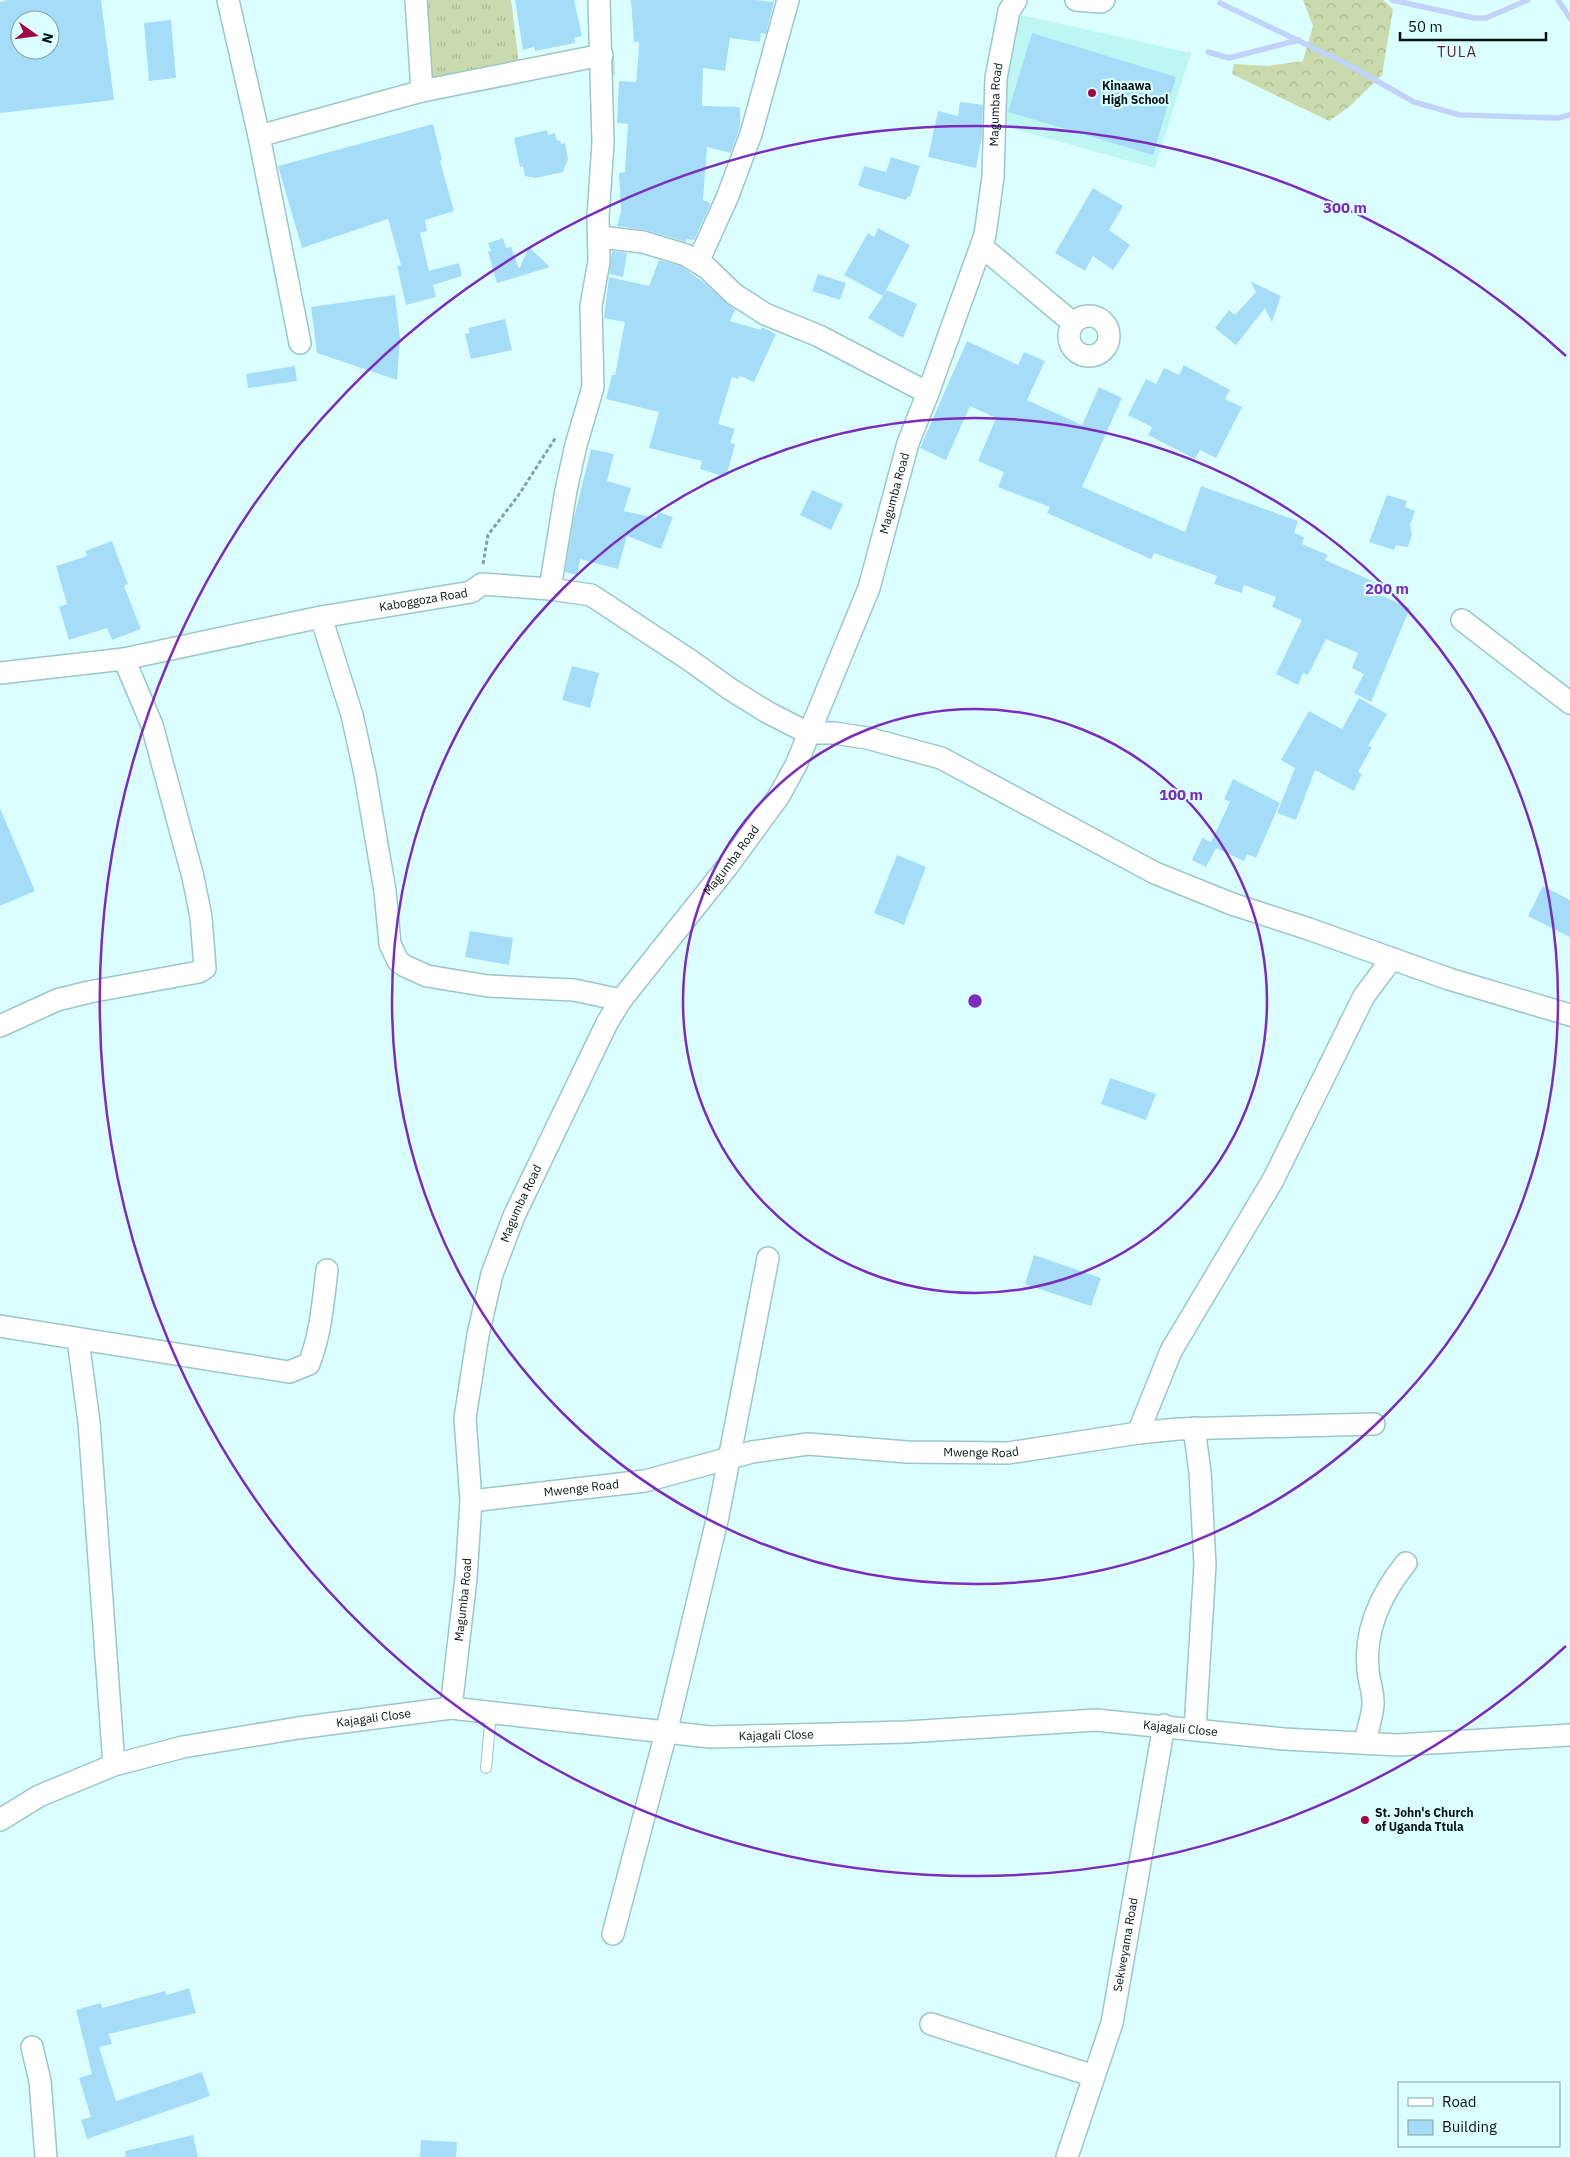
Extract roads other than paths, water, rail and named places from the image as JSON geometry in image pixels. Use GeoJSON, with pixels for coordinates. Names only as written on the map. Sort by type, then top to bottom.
{"type":"FeatureCollection","features":[{"type":"Feature","properties":{"kind":"street"},"geometry":{"type":"LineString","coordinates":[[228,0],[259,136],[300,343]]}},
{"type":"Feature","properties":{"kind":"street"},"geometry":{"type":"LineString","coordinates":[[416,0],[422,91]]}},
{"type":"Feature","properties":{"kind":"street"},"geometry":{"type":"LineString","coordinates":[[550,589],[572,463],[594,387],[591,306],[599,261],[600,237],[598,217],[602,143],[602,55],[599,0]]}},
{"type":"Feature","properties":{"kind":"street"},"geometry":{"type":"LineString","coordinates":[[698,262],[727,198],[751,134],[788,0]]}},
{"type":"Feature","properties":{"kind":"street","name":"Magumba Road"},"geometry":{"type":"LineString","coordinates":[[451,1708],[466,1578],[471,1501],[465,1418],[478,1335],[492,1274],[514,1216],[607,1023],[621,1000],[727,867],[779,796],[796,765],[869,588],[908,443],[981,246],[990,208],[993,177],[996,78],[1009,10],[1016,0]]}},
{"type":"Feature","properties":{"kind":"street"},"geometry":{"type":"LineString","coordinates":[[1076,0],[1101,2],[1104,0]]}},
{"type":"Feature","properties":{"kind":"street"},"geometry":{"type":"LineString","coordinates":[[259,136],[422,91],[602,55]]}},
{"type":"Feature","properties":{"kind":"street"},"geometry":{"type":"LineString","coordinates":[[600,237],[643,242],[686,255],[698,262],[734,294],[764,314],[819,336],[928,393]]}},
{"type":"Feature","properties":{"kind":"street"},"geometry":{"type":"LineString","coordinates":[[981,246],[1073,322]]}},
{"type":"Feature","properties":{"kind":"street","name":"Kaboggoza Road"},"geometry":{"type":"LineString","coordinates":[[0,673],[124,659],[321,617],[471,592],[482,584],[550,589],[591,595],[737,694],[808,734]]}},
{"type":"Feature","properties":{"kind":"street"},"geometry":{"type":"LineString","coordinates":[[321,617],[352,715],[365,774],[385,891],[390,944],[398,960],[404,966],[427,976],[488,986],[574,990],[621,1000]]}},
{"type":"Feature","properties":{"kind":"street"},"geometry":{"type":"LineString","coordinates":[[1462,620],[1570,703]]}},
{"type":"Feature","properties":{"kind":"street"},"geometry":{"type":"LineString","coordinates":[[0,1026],[57,1000],[88,992],[199,972],[205,968],[201,917],[193,877],[152,725],[124,659]]}},
{"type":"Feature","properties":{"kind":"street"},"geometry":{"type":"LineString","coordinates":[[808,734],[834,733],[867,738],[941,758],[1155,873],[1232,904],[1309,929],[1391,960],[1570,1015]]}},
{"type":"Feature","properties":{"kind":"street"},"geometry":{"type":"LineString","coordinates":[[1138,1433],[1171,1351],[1273,1180],[1364,996],[1391,960]]}},
{"type":"Feature","properties":{"kind":"street"},"geometry":{"type":"LineString","coordinates":[[613,1934],[666,1734],[718,1516],[768,1258]]}},
{"type":"Feature","properties":{"kind":"street"},"geometry":{"type":"LineString","coordinates":[[0,1326],[78,1340],[289,1372],[299,1370],[309,1364],[321,1319],[327,1270]]}},
{"type":"Feature","properties":{"kind":"street"},"geometry":{"type":"LineString","coordinates":[[78,1340],[89,1422],[114,1766]]}},
{"type":"Feature","properties":{"kind":"street","name":"Mwenge Road"},"geometry":{"type":"LineString","coordinates":[[471,1501],[645,1481],[728,1458],[776,1448],[808,1444],[907,1452],[1008,1454],[1138,1433],[1194,1428],[1374,1424]]}},
{"type":"Feature","properties":{"kind":"street"},"geometry":{"type":"LineString","coordinates":[[1194,1428],[1200,1472],[1205,1565],[1195,1729]]}},
{"type":"Feature","properties":{"kind":"street"},"geometry":{"type":"LineString","coordinates":[[1364,1743],[1373,1705],[1372,1687],[1368,1672],[1368,1642],[1375,1614],[1394,1578],[1406,1563]]}},
{"type":"Feature","properties":{"kind":"street","name":"Kajagali Close"},"geometry":{"type":"LineString","coordinates":[[0,1820],[39,1796],[114,1766],[183,1747],[298,1728],[451,1708],[666,1734],[710,1737],[906,1732],[1096,1720],[1164,1725],[1284,1739],[1397,1745],[1570,1735]]}},
{"type":"Feature","properties":{"kind":"street","name":"Sekweyama Road"},"geometry":{"type":"LineString","coordinates":[[1067,2157],[1113,2015],[1164,1725]]}},
{"type":"Feature","properties":{"kind":"street"},"geometry":{"type":"LineString","coordinates":[[931,2024],[1094,2076]]}},
{"type":"Feature","properties":{"kind":"street"},"geometry":{"type":"LineString","coordinates":[[32,2047],[40,2081],[46,2157]]}},
{"type":"Feature","properties":{"kind":"lane"},"geometry":{"type":"LineString","coordinates":[[486,1768],[491,1713]]}},
{"type":"Feature","properties":{"kind":"waterway"},"geometry":{"type":"LineString","coordinates":[[1392,0],[1474,18],[1486,18],[1528,0]]}},
{"type":"Feature","properties":{"kind":"waterway"},"geometry":{"type":"LineString","coordinates":[[1558,0],[1570,18]]}},
{"type":"Feature","properties":{"kind":"waterway"},"geometry":{"type":"LineString","coordinates":[[1220,3],[1347,64],[1414,102],[1460,115],[1558,118],[1570,115]]}},
{"type":"Feature","properties":{"kind":"waterway"},"geometry":{"type":"LineString","coordinates":[[1208,52],[1229,58],[1299,40]]}},
{"type":"Feature","properties":{"kind":"waterway"},"geometry":{"type":"LineString","coordinates":[[611,53],[612,73]]}},
{"type":"Feature","properties":{"kind":"place","name":"Kinaawa High School"},"geometry":{"type":"Point","coordinates":[1092,93]}},
{"type":"Feature","properties":{"kind":"place","name":"St. John's Church of Uganda Ttula"},"geometry":{"type":"Point","coordinates":[1365,1820]}},
{"type":"Feature","properties":{"kind":"district","name":"TULA"},"geometry":{"type":"Point","coordinates":[1457,52]}}]}
